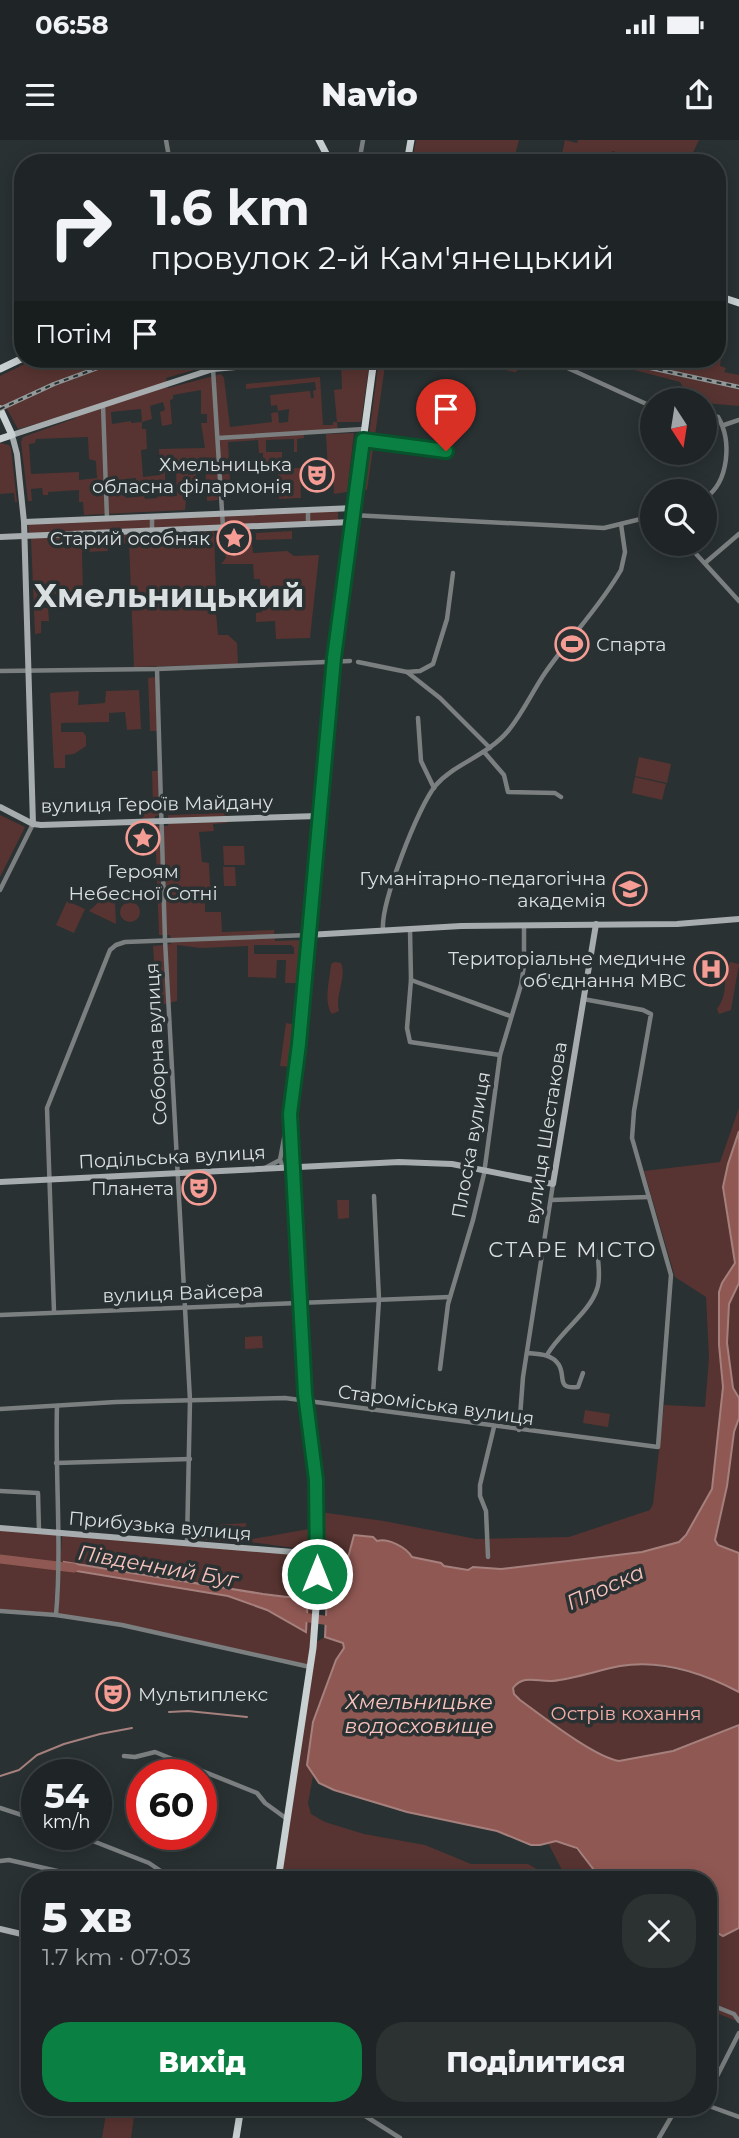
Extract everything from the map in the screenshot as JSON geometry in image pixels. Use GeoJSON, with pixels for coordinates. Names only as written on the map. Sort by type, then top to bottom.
{"type":"FeatureCollection","features":[{"type":"Feature","properties":{"kind":"main road"},"geometry":{"type":"LineString","coordinates":[[279,1871],[314,1641],[317,1594],[316,1480],[305,1401],[291,1101],[299,1044],[333,662],[373,368]]}},
{"type":"Feature","properties":{"kind":"main road"},"geometry":{"type":"LineString","coordinates":[[0,409],[12,435],[0,439]]}},
{"type":"Feature","properties":{"kind":"main road"},"geometry":{"type":"LineString","coordinates":[[236,2138],[240,2116]]}},
{"type":"Feature","properties":{"kind":"street"},"geometry":{"type":"LineString","coordinates":[[0,890],[33,824],[25,536],[17,454],[12,435],[213,369],[225,368]]}},
{"type":"Feature","properties":{"kind":"street"},"geometry":{"type":"LineString","coordinates":[[568,368],[640,401]]}},
{"type":"Feature","properties":{"kind":"street"},"geometry":{"type":"LineString","coordinates":[[213,369],[223,527]]}},
{"type":"Feature","properties":{"kind":"street"},"geometry":{"type":"LineString","coordinates":[[103,405],[107,519]]}},
{"type":"Feature","properties":{"kind":"street"},"geometry":{"type":"LineString","coordinates":[[717,487],[722,478],[725,458],[723,426],[718,417]]}},
{"type":"Feature","properties":{"kind":"street"},"geometry":{"type":"LineString","coordinates":[[723,426],[739,420]]}},
{"type":"Feature","properties":{"kind":"street"},"geometry":{"type":"LineString","coordinates":[[218,438],[365,429]]}},
{"type":"Feature","properties":{"kind":"street"},"geometry":{"type":"LineString","coordinates":[[363,440],[446,451]]}},
{"type":"Feature","properties":{"kind":"street"},"geometry":{"type":"LineString","coordinates":[[24,522],[308,510],[353,515],[604,528],[640,519]]}},
{"type":"Feature","properties":{"kind":"street"},"geometry":{"type":"LineString","coordinates":[[308,510],[308,524]]}},
{"type":"Feature","properties":{"kind":"street"},"geometry":{"type":"LineString","coordinates":[[0,537],[308,524],[353,515]]}},
{"type":"Feature","properties":{"kind":"street"},"geometry":{"type":"LineString","coordinates":[[152,517],[152,530]]}},
{"type":"Feature","properties":{"kind":"street"},"geometry":{"type":"LineString","coordinates":[[383,929],[387,904],[406,845],[434,788],[450,774],[485,753],[516,721],[544,673],[618,576],[625,558],[621,524]]}},
{"type":"Feature","properties":{"kind":"street"},"geometry":{"type":"LineString","coordinates":[[705,564],[739,534]]}},
{"type":"Feature","properties":{"kind":"street"},"geometry":{"type":"LineString","coordinates":[[698,556],[739,601]]}},
{"type":"Feature","properties":{"kind":"street"},"geometry":{"type":"LineString","coordinates":[[358,662],[407,672],[420,671],[433,664],[447,619],[453,573]]}},
{"type":"Feature","properties":{"kind":"street"},"geometry":{"type":"LineString","coordinates":[[0,671],[157,669],[350,661]]}},
{"type":"Feature","properties":{"kind":"street","name":"Соборна вулиця"},"geometry":{"type":"LineString","coordinates":[[157,669],[165,940],[190,1401],[187,1543]]}},
{"type":"Feature","properties":{"kind":"street"},"geometry":{"type":"LineString","coordinates":[[407,672],[440,698],[490,748]]}},
{"type":"Feature","properties":{"kind":"street"},"geometry":{"type":"LineString","coordinates":[[418,718],[421,761],[434,788]]}},
{"type":"Feature","properties":{"kind":"street"},"geometry":{"type":"LineString","coordinates":[[485,753],[504,775],[508,792],[555,793],[561,797]]}},
{"type":"Feature","properties":{"kind":"street","name":"вулиця Героїв Майдану"},"geometry":{"type":"LineString","coordinates":[[0,807],[33,824],[318,816]]}},
{"type":"Feature","properties":{"kind":"street"},"geometry":{"type":"LineString","coordinates":[[54,1312],[46,1116],[53,1089],[107,956],[112,948],[120,943],[383,929],[677,924],[737,919]]}},
{"type":"Feature","properties":{"kind":"street","name":"вулиця Шестакова"},"geometry":{"type":"LineString","coordinates":[[519,1430],[527,1353],[596,924]]}},
{"type":"Feature","properties":{"kind":"street","name":"Плоска вулиця"},"geometry":{"type":"LineString","coordinates":[[440,1369],[450,1297],[473,1220],[484,1170],[500,1055],[521,985],[524,925]]}},
{"type":"Feature","properties":{"kind":"street"},"geometry":{"type":"LineString","coordinates":[[410,928],[411,980],[407,1028],[410,1042],[500,1055]]}},
{"type":"Feature","properties":{"kind":"street"},"geometry":{"type":"LineString","coordinates":[[411,980],[510,1016]]}},
{"type":"Feature","properties":{"kind":"street"},"geometry":{"type":"LineString","coordinates":[[551,1200],[649,1197],[632,1138],[634,1111],[651,1014],[643,1010],[583,999]]}},
{"type":"Feature","properties":{"kind":"street"},"geometry":{"type":"LineString","coordinates":[[291,1101],[280,1160],[284,1168],[292,1172],[295,1181]]}},
{"type":"Feature","properties":{"kind":"street"},"geometry":{"type":"LineString","coordinates":[[258,1169],[269,1167],[280,1160]]}},
{"type":"Feature","properties":{"kind":"street","name":"Подільська вулиця"},"geometry":{"type":"LineString","coordinates":[[0,1182],[399,1162],[452,1164],[553,1184]]}},
{"type":"Feature","properties":{"kind":"street"},"geometry":{"type":"LineString","coordinates":[[372,1410],[379,1299],[374,1196]]}},
{"type":"Feature","properties":{"kind":"street","name":"Староміська вулиця"},"geometry":{"type":"LineString","coordinates":[[0,1409],[285,1398],[658,1447],[671,1275],[649,1197]]}},
{"type":"Feature","properties":{"kind":"street"},"geometry":{"type":"LineString","coordinates":[[547,1355],[597,1290],[598,1255]]}},
{"type":"Feature","properties":{"kind":"street","name":"вулиця Вайсера"},"geometry":{"type":"LineString","coordinates":[[0,1315],[450,1297]]}},
{"type":"Feature","properties":{"kind":"street"},"geometry":{"type":"LineString","coordinates":[[527,1353],[547,1355],[559,1366],[563,1384],[575,1388],[580,1384],[583,1373]]}},
{"type":"Feature","properties":{"kind":"street"},"geometry":{"type":"LineString","coordinates":[[56,1615],[60,1555],[56,1463],[57,1406]]}},
{"type":"Feature","properties":{"kind":"street"},"geometry":{"type":"LineString","coordinates":[[488,1557],[487,1519],[480,1496],[480,1485],[495,1427]]}},
{"type":"Feature","properties":{"kind":"street"},"geometry":{"type":"LineString","coordinates":[[56,1463],[190,1459]]}},
{"type":"Feature","properties":{"kind":"street"},"geometry":{"type":"LineString","coordinates":[[0,1491],[38,1493],[39,1532]]}},
{"type":"Feature","properties":{"kind":"street","name":"Прибузька вулиця"},"geometry":{"type":"LineString","coordinates":[[0,1528],[317,1554]]}},
{"type":"Feature","properties":{"kind":"street"},"geometry":{"type":"LineString","coordinates":[[0,1611],[56,1615],[122,1625],[310,1667]]}},
{"type":"Feature","properties":{"kind":"street"},"geometry":{"type":"LineString","coordinates":[[124,1756],[135,1757],[155,1752],[257,1793],[265,1803],[288,1819]]}},
{"type":"Feature","properties":{"kind":"street"},"geometry":{"type":"LineString","coordinates":[[0,1808],[21,1815]]}},
{"type":"Feature","properties":{"kind":"street"},"geometry":{"type":"LineString","coordinates":[[112,1848],[149,1863],[161,1871]]}},
{"type":"Feature","properties":{"kind":"street"},"geometry":{"type":"LineString","coordinates":[[0,1861],[9,1860],[57,1871]]}},
{"type":"Feature","properties":{"kind":"street"},"geometry":{"type":"LineString","coordinates":[[0,1929],[21,1934]]}},
{"type":"Feature","properties":{"kind":"street"},"geometry":{"type":"LineString","coordinates":[[717,2007],[734,2014],[739,2021]]}},
{"type":"Feature","properties":{"kind":"street"},"geometry":{"type":"LineString","coordinates":[[717,2076],[739,2033]]}},
{"type":"Feature","properties":{"kind":"street"},"geometry":{"type":"LineString","coordinates":[[717,2109],[739,2117]]}},
{"type":"Feature","properties":{"kind":"street"},"geometry":{"type":"LineString","coordinates":[[365,2116],[400,2138]]}},
{"type":"Feature","properties":{"kind":"street"},"geometry":{"type":"LineString","coordinates":[[659,2138],[672,2116]]}},
{"type":"Feature","properties":{"kind":"green space"},"geometry":{"type":"Polygon","coordinates":[[[416,140],[519,140],[515,154],[414,154],[416,140]]]}},
{"type":"Feature","properties":{"kind":"green space"},"geometry":{"type":"Polygon","coordinates":[[[565,140],[577,143],[578,140],[699,140],[692,154],[623,154],[612,151],[611,154],[562,154],[565,140]]]}},
{"type":"Feature","properties":{"kind":"green space"},"geometry":{"type":"Polygon","coordinates":[[[16,368],[201,368],[166,378],[168,388],[221,374],[224,378],[230,427],[272,422],[271,413],[278,412],[279,423],[288,422],[289,409],[278,411],[277,405],[271,406],[270,395],[310,391],[311,398],[314,398],[313,391],[316,390],[315,382],[246,389],[246,384],[320,377],[323,425],[337,422],[338,430],[304,432],[304,438],[297,439],[297,452],[294,452],[294,439],[266,440],[266,452],[282,452],[282,463],[267,464],[267,470],[248,471],[247,464],[263,462],[258,440],[228,442],[230,480],[216,481],[218,500],[207,501],[205,464],[187,465],[188,475],[196,474],[197,487],[187,488],[185,510],[84,515],[83,502],[79,502],[79,490],[48,492],[48,495],[43,495],[42,488],[31,489],[32,501],[28,501],[21,442],[23,437],[76,418],[74,413],[18,429],[7,409],[0,412],[0,376],[16,368]],[[201,390],[173,395],[170,400],[172,424],[162,426],[160,412],[165,410],[163,402],[150,406],[152,419],[142,422],[142,429],[146,429],[147,449],[141,450],[143,477],[160,475],[159,449],[205,448],[201,423],[207,423],[207,414],[201,414],[201,390]],[[141,409],[111,412],[112,424],[142,422],[141,409]],[[88,437],[36,439],[35,443],[29,444],[31,474],[79,472],[79,480],[97,478],[96,461],[89,459],[88,437]],[[176,471],[165,472],[165,484],[157,485],[157,480],[144,480],[144,485],[136,485],[136,478],[125,479],[126,498],[177,496],[176,471]]]}},
{"type":"Feature","properties":{"kind":"green space"},"geometry":{"type":"Polygon","coordinates":[[[341,368],[369,368],[361,422],[337,422],[334,390],[342,389],[341,368]]]}},
{"type":"Feature","properties":{"kind":"green space"},"geometry":{"type":"Polygon","coordinates":[[[378,368],[385,368],[367,490],[362,489],[378,368]]]}},
{"type":"Feature","properties":{"kind":"green space"},"geometry":{"type":"Polygon","coordinates":[[[502,368],[519,368],[516,372],[502,368]]]}},
{"type":"Feature","properties":{"kind":"green space"},"geometry":{"type":"Polygon","coordinates":[[[627,368],[726,368],[724,372],[739,375],[739,406],[718,404],[718,388],[683,388],[680,382],[627,368]]]}},
{"type":"Feature","properties":{"kind":"green space"},"geometry":{"type":"Polygon","coordinates":[[[354,433],[347,492],[334,494],[333,472],[328,472],[326,434],[354,433]]]}},
{"type":"Feature","properties":{"kind":"green space"},"geometry":{"type":"Polygon","coordinates":[[[0,443],[9,445],[11,449],[17,502],[14,493],[0,494],[0,443]]]}},
{"type":"Feature","properties":{"kind":"green space"},"geometry":{"type":"Polygon","coordinates":[[[300,468],[301,498],[279,499],[278,469],[300,468]]]}},
{"type":"Feature","properties":{"kind":"green space"},"geometry":{"type":"Polygon","coordinates":[[[338,510],[338,521],[29,534],[28,524],[338,510]]]}},
{"type":"Feature","properties":{"kind":"green space"},"geometry":{"type":"Polygon","coordinates":[[[241,530],[250,530],[253,553],[287,551],[294,556],[319,555],[310,638],[276,639],[275,621],[256,622],[256,613],[262,612],[260,579],[254,579],[253,564],[221,564],[226,558],[220,549],[228,548],[228,544],[241,543],[241,530]]]}},
{"type":"Feature","properties":{"kind":"green space"},"geometry":{"type":"Polygon","coordinates":[[[214,531],[214,590],[218,635],[228,635],[237,643],[238,664],[134,667],[129,543],[107,545],[108,551],[82,552],[83,597],[74,598],[73,593],[38,595],[38,608],[48,608],[49,621],[41,621],[41,633],[35,634],[31,538],[79,536],[81,540],[105,539],[106,535],[214,531]]]}},
{"type":"Feature","properties":{"kind":"green space"},"geometry":{"type":"Polygon","coordinates":[[[292,531],[292,539],[256,540],[256,533],[292,531]]]}},
{"type":"Feature","properties":{"kind":"green space"},"geometry":{"type":"Polygon","coordinates":[[[155,677],[157,731],[150,731],[148,678],[155,677]]]}},
{"type":"Feature","properties":{"kind":"green space"},"geometry":{"type":"Polygon","coordinates":[[[139,690],[141,729],[127,730],[125,712],[109,713],[109,722],[61,723],[61,732],[83,732],[86,746],[74,754],[65,755],[65,768],[54,768],[50,693],[79,691],[78,705],[105,703],[106,691],[139,690]]]}},
{"type":"Feature","properties":{"kind":"green space"},"geometry":{"type":"Polygon","coordinates":[[[639,757],[671,764],[667,783],[635,776],[639,757]]]}},
{"type":"Feature","properties":{"kind":"green space"},"geometry":{"type":"Polygon","coordinates":[[[152,771],[158,771],[159,815],[155,816],[155,819],[142,819],[141,807],[153,807],[152,771]]]}},
{"type":"Feature","properties":{"kind":"green space"},"geometry":{"type":"Polygon","coordinates":[[[635,777],[666,784],[662,800],[632,793],[635,777]]]}},
{"type":"Feature","properties":{"kind":"green space"},"geometry":{"type":"Polygon","coordinates":[[[226,813],[227,823],[213,824],[214,831],[199,832],[202,862],[209,863],[210,885],[213,885],[213,895],[205,896],[205,912],[221,912],[222,932],[274,930],[275,941],[301,940],[297,983],[285,983],[286,960],[277,960],[276,978],[248,977],[248,946],[201,948],[177,945],[177,1001],[157,1006],[153,946],[171,944],[170,935],[159,935],[155,826],[168,826],[168,815],[226,813]],[[254,945],[254,954],[294,954],[291,945],[254,945]]]}},
{"type":"Feature","properties":{"kind":"green space"},"geometry":{"type":"Polygon","coordinates":[[[0,815],[25,827],[0,877],[0,815]]]}},
{"type":"Feature","properties":{"kind":"green space"},"geometry":{"type":"Polygon","coordinates":[[[223,846],[244,846],[245,865],[224,865],[223,846]]]}},
{"type":"Feature","properties":{"kind":"green space"},"geometry":{"type":"Polygon","coordinates":[[[223,867],[235,867],[236,886],[224,886],[223,867]]]}},
{"type":"Feature","properties":{"kind":"green space"},"geometry":{"type":"Polygon","coordinates":[[[102,899],[115,903],[116,924],[89,911],[102,899]]]}},
{"type":"Feature","properties":{"kind":"green space"},"geometry":{"type":"Polygon","coordinates":[[[67,901],[85,909],[74,933],[56,925],[67,901]]]}},
{"type":"Feature","properties":{"kind":"green space"},"geometry":{"type":"Polygon","coordinates":[[[130,902],[137,905],[140,912],[137,919],[130,922],[123,919],[120,912],[123,905],[130,902]]]}},
{"type":"Feature","properties":{"kind":"green space"},"geometry":{"type":"Polygon","coordinates":[[[730,962],[739,964],[731,1010],[719,1014],[717,1009],[723,997],[730,962]]]}},
{"type":"Feature","properties":{"kind":"green space"},"geometry":{"type":"Polygon","coordinates":[[[341,963],[343,974],[338,998],[339,1011],[332,1014],[328,1003],[328,990],[331,964],[341,963]]]}},
{"type":"Feature","properties":{"kind":"green space"},"geometry":{"type":"Polygon","coordinates":[[[286,1023],[297,1025],[291,1067],[280,1066],[286,1023]]]}},
{"type":"Feature","properties":{"kind":"green space"},"geometry":{"type":"Polygon","coordinates":[[[739,1108],[739,1131],[733,1148],[725,1199],[735,1263],[719,1292],[719,1345],[723,1387],[712,1489],[686,1535],[679,1542],[642,1552],[501,1569],[472,1567],[468,1570],[412,1557],[411,1553],[390,1542],[354,1535],[346,1564],[351,1586],[345,1590],[320,1595],[320,1512],[476,1539],[569,1537],[650,1510],[653,1504],[664,1405],[705,1407],[709,1358],[706,1297],[675,1277],[644,1171],[720,1162],[739,1108]]]}},
{"type":"Feature","properties":{"kind":"green space"},"geometry":{"type":"Polygon","coordinates":[[[337,1200],[349,1200],[349,1218],[338,1219],[337,1200]]]}},
{"type":"Feature","properties":{"kind":"green space"},"geometry":{"type":"Polygon","coordinates":[[[739,1283],[739,1398],[733,1388],[727,1343],[729,1303],[739,1283]]]}},
{"type":"Feature","properties":{"kind":"green space"},"geometry":{"type":"Polygon","coordinates":[[[262,1336],[263,1348],[245,1349],[245,1337],[262,1336]]]}},
{"type":"Feature","properties":{"kind":"green space"},"geometry":{"type":"Polygon","coordinates":[[[585,1410],[610,1414],[608,1427],[583,1423],[585,1410]]]}},
{"type":"Feature","properties":{"kind":"green space"},"geometry":{"type":"Polygon","coordinates":[[[739,1418],[739,1553],[718,1545],[715,1537],[727,1486],[734,1432],[739,1418]]]}},
{"type":"Feature","properties":{"kind":"green space"},"geometry":{"type":"Polygon","coordinates":[[[246,1523],[245,1536],[212,1531],[215,1525],[246,1523]]]}},
{"type":"Feature","properties":{"kind":"green space"},"geometry":{"type":"Polygon","coordinates":[[[309,1529],[309,1542],[302,1549],[250,1542],[252,1539],[309,1529]]]}},
{"type":"Feature","properties":{"kind":"green space"},"geometry":{"type":"Polygon","coordinates":[[[0,1530],[58,1535],[54,1613],[0,1609],[0,1530]]]}},
{"type":"Feature","properties":{"kind":"green space"},"geometry":{"type":"Polygon","coordinates":[[[62,1535],[315,1556],[315,1594],[308,1665],[58,1614],[62,1535]]]}},
{"type":"Feature","properties":{"kind":"green space"},"geometry":{"type":"Polygon","coordinates":[[[196,1535],[242,1541],[239,1543],[195,1539],[193,1537],[196,1535]]]}},
{"type":"Feature","properties":{"kind":"green space"},"geometry":{"type":"Polygon","coordinates":[[[325,1637],[343,1643],[344,1648],[336,1660],[313,1722],[307,1765],[313,1776],[308,1803],[311,1814],[325,1822],[364,1834],[425,1845],[471,1864],[528,1864],[540,1871],[281,1871],[316,1642],[325,1637]]]}},
{"type":"Feature","properties":{"kind":"green space","name":"Острів кохання"},"geometry":{"type":"Polygon","coordinates":[[[639,1665],[690,1673],[739,1692],[739,1725],[673,1751],[619,1761],[596,1752],[568,1735],[520,1700],[513,1691],[514,1685],[532,1678],[552,1681],[621,1666],[639,1665]]]}},
{"type":"Feature","properties":{"kind":"green space"},"geometry":{"type":"Polygon","coordinates":[[[547,1841],[565,1843],[585,1858],[595,1871],[561,1871],[547,1841]]]}},
{"type":"Feature","properties":{"kind":"green space"},"geometry":{"type":"Polygon","coordinates":[[[739,1928],[739,2022],[717,2013],[717,1932],[722,1933],[739,1928]]]}},
{"type":"Feature","properties":{"kind":"green space"},"geometry":{"type":"Polygon","coordinates":[[[106,2116],[134,2117],[131,2138],[102,2138],[106,2116]]]}},
{"type":"Feature","properties":{"kind":"water","name":"Хмельницьке водосховище"},"geometry":{"type":"Polygon","coordinates":[[[739,1131],[739,1283],[729,1304],[727,1343],[733,1388],[739,1398],[739,1418],[734,1432],[727,1486],[715,1540],[718,1545],[739,1553],[739,1692],[682,1669],[651,1664],[620,1666],[552,1681],[526,1680],[513,1688],[514,1694],[520,1700],[568,1735],[596,1752],[619,1761],[673,1751],[739,1725],[739,1928],[723,1936],[717,1933],[717,1871],[595,1871],[577,1848],[556,1841],[531,1845],[497,1831],[407,1812],[334,1790],[319,1783],[307,1765],[313,1722],[336,1660],[344,1648],[343,1643],[325,1637],[327,1595],[351,1586],[345,1569],[354,1535],[391,1542],[406,1550],[412,1557],[468,1570],[473,1567],[501,1569],[642,1552],[679,1542],[686,1535],[712,1489],[723,1387],[719,1345],[719,1292],[735,1263],[723,1187],[739,1131]]]}},
{"type":"Feature","properties":{"kind":"water"},"geometry":{"type":"Polygon","coordinates":[[[64,1562],[263,1594],[308,1597],[306,1632],[267,1610],[228,1596],[64,1569],[64,1562]]]}},
{"type":"Feature","properties":{"kind":"waterway","name":"Південний Буг"},"geometry":{"type":"LineString","coordinates":[[0,1559],[74,1568]]}},
{"type":"Feature","properties":{"kind":"waterway","name":"Південний Буг"},"geometry":{"type":"LineString","coordinates":[[296,1616],[337,1622]]}},
{"type":"Feature","properties":{"kind":"waterway"},"geometry":{"type":"LineString","coordinates":[[169,1712],[188,1711],[247,1717]]}},
{"type":"Feature","properties":{"kind":"waterway"},"geometry":{"type":"LineString","coordinates":[[0,1776],[19,1770],[37,1755],[64,1744],[132,1728]]}},
{"type":"Feature","properties":{"kind":"railway"},"geometry":{"type":"LineString","coordinates":[[0,409],[54,384],[98,368]]}},
{"type":"Feature","properties":{"kind":"railway"},"geometry":{"type":"LineString","coordinates":[[651,368],[739,387]]}},
{"type":"Feature","properties":{"kind":"place","name":"Хмельницька обласна філармонія"},"geometry":{"type":"Point","coordinates":[317,475]}},
{"type":"Feature","properties":{"kind":"place","name":"Старий особняк"},"geometry":{"type":"Point","coordinates":[234,538]}},
{"type":"Feature","properties":{"kind":"place","name":"Спарта"},"geometry":{"type":"Point","coordinates":[572,644]}},
{"type":"Feature","properties":{"kind":"place","name":"Героям Небесної Сотні"},"geometry":{"type":"Point","coordinates":[143,838]}},
{"type":"Feature","properties":{"kind":"place","name":"Гуманітарно-педагогічна академія"},"geometry":{"type":"Point","coordinates":[630,889]}},
{"type":"Feature","properties":{"kind":"place","name":"Територіальне медичне об'єднання МВС"},"geometry":{"type":"Point","coordinates":[711,969]}},
{"type":"Feature","properties":{"kind":"place","name":"Планета"},"geometry":{"type":"Point","coordinates":[199,1188]}},
{"type":"Feature","properties":{"kind":"place","name":"Мультиплекс"},"geometry":{"type":"Point","coordinates":[113,1694]}},
{"type":"Feature","properties":{"kind":"district","name":"Хмельницький"},"geometry":{"type":"Point","coordinates":[169,595]}},
{"type":"Feature","properties":{"kind":"district","name":"СТАРЕ МІСТО"},"geometry":{"type":"Point","coordinates":[573,1249]}},
{"type":"Feature","properties":{"kind":"route"},"geometry":{"type":"LineString","coordinates":[[317,1574],[316,1480],[305,1394],[290,1114],[299,1044],[334,658],[363,440],[446,451]]}},
{"type":"Feature","properties":{"kind":"water label","name":"Плоска"},"geometry":{"type":"Point","coordinates":[605,1587]}}]}
